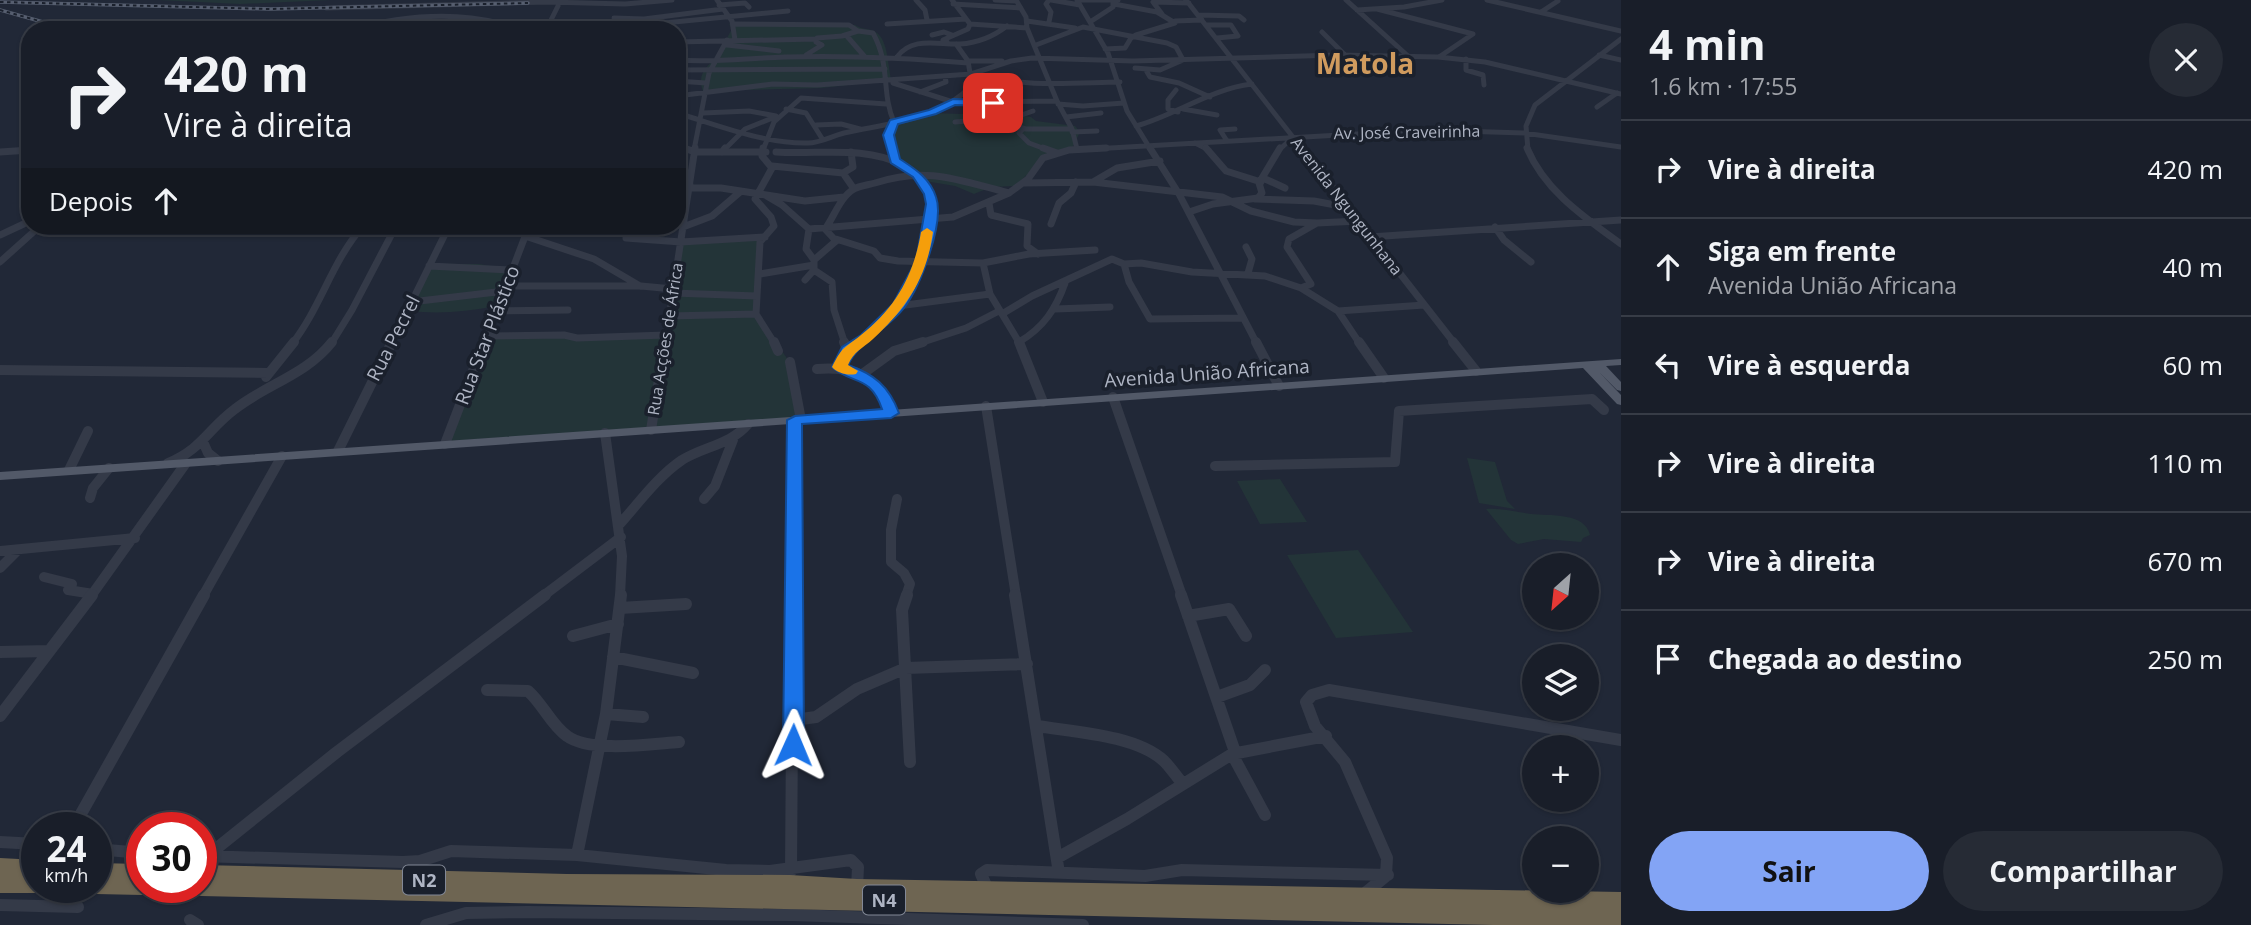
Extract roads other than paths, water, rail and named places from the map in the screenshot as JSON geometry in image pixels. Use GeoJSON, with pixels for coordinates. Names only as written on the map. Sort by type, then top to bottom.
{"type":"FeatureCollection","features":[{"type":"Feature","properties":{"kind":"highway","name":"N2"},"geometry":{"type":"LineString","coordinates":[[217,863],[647,884]]}},
{"type":"Feature","properties":{"kind":"highway"},"geometry":{"type":"LineString","coordinates":[[0,867],[21,868]]}},
{"type":"Feature","properties":{"kind":"highway"},"geometry":{"type":"LineString","coordinates":[[0,884],[21,884]]}},
{"type":"Feature","properties":{"kind":"highway","name":"N4"},"geometry":{"type":"LineString","coordinates":[[647,884],[792,898],[857,888],[1621,902]]}},
{"type":"Feature","properties":{"kind":"highway","name":"N4"},"geometry":{"type":"LineString","coordinates":[[217,887],[1621,918]]}},
{"type":"Feature","properties":{"kind":"main road"},"geometry":{"type":"LineString","coordinates":[[1596,369],[1618,362]]}},
{"type":"Feature","properties":{"kind":"main road","name":"Avenida União Africana"},"geometry":{"type":"LineString","coordinates":[[606,433],[1476,371],[1570,365],[1596,369]]}},
{"type":"Feature","properties":{"kind":"main road"},"geometry":{"type":"LineString","coordinates":[[1596,369],[1621,388]]}},
{"type":"Feature","properties":{"kind":"main road"},"geometry":{"type":"LineString","coordinates":[[1596,369],[1621,402]]}},
{"type":"Feature","properties":{"kind":"main road"},"geometry":{"type":"LineString","coordinates":[[0,476],[606,433]]}},
{"type":"Feature","properties":{"kind":"street"},"geometry":{"type":"LineString","coordinates":[[326,8],[548,1],[625,4],[672,0]]}},
{"type":"Feature","properties":{"kind":"street"},"geometry":{"type":"LineString","coordinates":[[916,0],[925,10],[927,20]]}},
{"type":"Feature","properties":{"kind":"street"},"geometry":{"type":"LineString","coordinates":[[995,0],[1016,0],[1072,130],[1077,149]]}},
{"type":"Feature","properties":{"kind":"street"},"geometry":{"type":"LineString","coordinates":[[1049,22],[1051,12],[1046,4],[1050,0],[1115,1],[1172,20],[1239,16],[1244,20]]}},
{"type":"Feature","properties":{"kind":"street"},"geometry":{"type":"LineString","coordinates":[[1346,0],[1408,56]]}},
{"type":"Feature","properties":{"kind":"street"},"geometry":{"type":"LineString","coordinates":[[1357,10],[1442,0]]}},
{"type":"Feature","properties":{"kind":"street"},"geometry":{"type":"LineString","coordinates":[[1487,0],[1621,31]]}},
{"type":"Feature","properties":{"kind":"street"},"geometry":{"type":"LineString","coordinates":[[1091,24],[1115,1]]}},
{"type":"Feature","properties":{"kind":"street"},"geometry":{"type":"LineString","coordinates":[[1541,12],[1558,1]]}},
{"type":"Feature","properties":{"kind":"street"},"geometry":{"type":"LineString","coordinates":[[953,2],[1075,28]]}},
{"type":"Feature","properties":{"kind":"street"},"geometry":{"type":"LineString","coordinates":[[897,57],[901,50],[918,44],[945,41],[968,29],[968,21],[953,2]]}},
{"type":"Feature","properties":{"kind":"street"},"geometry":{"type":"LineString","coordinates":[[1078,2],[1110,59],[1120,82],[1124,103],[1136,126],[1151,144],[1189,212],[1279,386]]}},
{"type":"Feature","properties":{"kind":"street"},"geometry":{"type":"LineString","coordinates":[[1162,16],[1153,2],[1187,2]]}},
{"type":"Feature","properties":{"kind":"street","name":"Avenida Ngungunhana"},"geometry":{"type":"LineString","coordinates":[[1187,2],[1476,371]]}},
{"type":"Feature","properties":{"kind":"street"},"geometry":{"type":"LineString","coordinates":[[612,21],[625,4]]}},
{"type":"Feature","properties":{"kind":"street"},"geometry":{"type":"LineString","coordinates":[[666,21],[720,5],[748,4]]}},
{"type":"Feature","properties":{"kind":"street"},"geometry":{"type":"LineString","coordinates":[[720,5],[735,24],[762,21]]}},
{"type":"Feature","properties":{"kind":"street"},"geometry":{"type":"LineString","coordinates":[[550,21],[558,6]]}},
{"type":"Feature","properties":{"kind":"street"},"geometry":{"type":"LineString","coordinates":[[1377,9],[1473,34],[1439,57]]}},
{"type":"Feature","properties":{"kind":"street"},"geometry":{"type":"LineString","coordinates":[[683,21],[788,11]]}},
{"type":"Feature","properties":{"kind":"street"},"geometry":{"type":"LineString","coordinates":[[988,25],[993,16],[1025,18]]}},
{"type":"Feature","properties":{"kind":"street"},"geometry":{"type":"LineString","coordinates":[[380,21],[432,18],[490,21]]}},
{"type":"Feature","properties":{"kind":"street"},"geometry":{"type":"LineString","coordinates":[[614,18],[648,21]]}},
{"type":"Feature","properties":{"kind":"street"},"geometry":{"type":"LineString","coordinates":[[952,35],[944,32],[932,35],[956,44],[993,35],[1025,18]]}},
{"type":"Feature","properties":{"kind":"street"},"geometry":{"type":"LineString","coordinates":[[887,24],[927,20],[1007,26]]}},
{"type":"Feature","properties":{"kind":"street"},"geometry":{"type":"LineString","coordinates":[[1105,49],[1125,48],[1134,36],[1142,31],[1174,25],[1172,20]]}},
{"type":"Feature","properties":{"kind":"street"},"geometry":{"type":"LineString","coordinates":[[1202,20],[1231,25],[1238,36],[1217,38]]}},
{"type":"Feature","properties":{"kind":"street"},"geometry":{"type":"LineString","coordinates":[[686,24],[705,24]]}},
{"type":"Feature","properties":{"kind":"street"},"geometry":{"type":"LineString","coordinates":[[730,42],[735,24]]}},
{"type":"Feature","properties":{"kind":"street"},"geometry":{"type":"LineString","coordinates":[[748,24],[849,25],[858,31]]}},
{"type":"Feature","properties":{"kind":"street"},"geometry":{"type":"LineString","coordinates":[[1035,45],[1091,24],[1171,44],[1178,49],[1183,59]]}},
{"type":"Feature","properties":{"kind":"street"},"geometry":{"type":"LineString","coordinates":[[686,42],[816,39],[858,31],[873,33],[880,43],[888,81],[890,97],[886,104]]}},
{"type":"Feature","properties":{"kind":"street"},"geometry":{"type":"LineString","coordinates":[[1322,32],[1346,56]]}},
{"type":"Feature","properties":{"kind":"street"},"geometry":{"type":"LineString","coordinates":[[846,35],[865,57]]}},
{"type":"Feature","properties":{"kind":"street"},"geometry":{"type":"LineString","coordinates":[[779,39],[781,54]]}},
{"type":"Feature","properties":{"kind":"street"},"geometry":{"type":"LineString","coordinates":[[782,83],[790,61],[820,48],[822,44],[816,39]]}},
{"type":"Feature","properties":{"kind":"street"},"geometry":{"type":"LineString","coordinates":[[1621,39],[1535,104],[1527,118],[1524,133],[1528,152],[1543,178],[1591,222],[1621,244]]}},
{"type":"Feature","properties":{"kind":"street"},"geometry":{"type":"LineString","coordinates":[[730,42],[801,57],[897,57],[968,62],[1183,59],[1229,55],[1439,57],[1466,59],[1566,79],[1619,93]]}},
{"type":"Feature","properties":{"kind":"street","name":"Rua Acções de África"},"geometry":{"type":"LineString","coordinates":[[686,195],[690,186],[690,173],[710,70],[725,53],[730,42]]}},
{"type":"Feature","properties":{"kind":"street"},"geometry":{"type":"LineString","coordinates":[[956,44],[968,62],[972,74],[971,89]]}},
{"type":"Feature","properties":{"kind":"street"},"geometry":{"type":"LineString","coordinates":[[1055,59],[1061,48]]}},
{"type":"Feature","properties":{"kind":"street"},"geometry":{"type":"LineString","coordinates":[[750,61],[756,49]]}},
{"type":"Feature","properties":{"kind":"street"},"geometry":{"type":"LineString","coordinates":[[686,61],[714,63],[750,61],[781,54]]}},
{"type":"Feature","properties":{"kind":"street"},"geometry":{"type":"LineString","coordinates":[[1599,55],[1621,60]]}},
{"type":"Feature","properties":{"kind":"street"},"geometry":{"type":"LineString","coordinates":[[837,68],[838,57]]}},
{"type":"Feature","properties":{"kind":"street"},"geometry":{"type":"LineString","coordinates":[[1114,71],[1145,66],[1141,59]]}},
{"type":"Feature","properties":{"kind":"street"},"geometry":{"type":"LineString","coordinates":[[1135,68],[1147,72],[1166,71],[1183,59]]}},
{"type":"Feature","properties":{"kind":"street"},"geometry":{"type":"LineString","coordinates":[[1466,59],[1466,71],[1483,75],[1484,85]]}},
{"type":"Feature","properties":{"kind":"street"},"geometry":{"type":"LineString","coordinates":[[686,93],[706,87],[782,83],[817,85],[972,74],[1011,61]]}},
{"type":"Feature","properties":{"kind":"street"},"geometry":{"type":"LineString","coordinates":[[686,70],[885,69]]}},
{"type":"Feature","properties":{"kind":"street"},"geometry":{"type":"LineString","coordinates":[[1147,72],[1150,77],[1179,83],[1210,97]]}},
{"type":"Feature","properties":{"kind":"street"},"geometry":{"type":"LineString","coordinates":[[972,74],[1002,82],[1052,86],[1062,83],[1120,82]]}},
{"type":"Feature","properties":{"kind":"street"},"geometry":{"type":"LineString","coordinates":[[920,92],[947,82],[945,76]]}},
{"type":"Feature","properties":{"kind":"street"},"geometry":{"type":"LineString","coordinates":[[888,81],[953,102],[1058,102],[1087,106],[1124,103]]}},
{"type":"Feature","properties":{"kind":"street"},"geometry":{"type":"LineString","coordinates":[[686,83],[706,87]]}},
{"type":"Feature","properties":{"kind":"street"},"geometry":{"type":"LineString","coordinates":[[1136,126],[1154,122],[1236,85],[1252,84]]}},
{"type":"Feature","properties":{"kind":"street"},"geometry":{"type":"LineString","coordinates":[[686,114],[808,144],[933,112],[971,89]]}},
{"type":"Feature","properties":{"kind":"street"},"geometry":{"type":"LineString","coordinates":[[955,121],[1016,117],[1033,112],[1006,98],[971,89]]}},
{"type":"Feature","properties":{"kind":"street"},"geometry":{"type":"LineString","coordinates":[[1176,90],[1168,100],[1168,109],[1217,115]]}},
{"type":"Feature","properties":{"kind":"street"},"geometry":{"type":"LineString","coordinates":[[1597,107],[1619,93]]}},
{"type":"Feature","properties":{"kind":"street"},"geometry":{"type":"LineString","coordinates":[[722,152],[730,139],[776,117],[798,99],[886,104]]}},
{"type":"Feature","properties":{"kind":"street"},"geometry":{"type":"LineString","coordinates":[[886,104],[894,122],[887,139],[895,160]]}},
{"type":"Feature","properties":{"kind":"street"},"geometry":{"type":"LineString","coordinates":[[786,109],[803,112],[816,125],[816,131],[823,140]]}},
{"type":"Feature","properties":{"kind":"street"},"geometry":{"type":"LineString","coordinates":[[702,116],[749,111],[776,117]]}},
{"type":"Feature","properties":{"kind":"street"},"geometry":{"type":"LineString","coordinates":[[1066,117],[1080,118],[1087,114],[1101,113]]}},
{"type":"Feature","properties":{"kind":"street"},"geometry":{"type":"LineString","coordinates":[[776,117],[765,135],[763,152],[765,162],[772,166],[843,173],[853,167],[851,152]]}},
{"type":"Feature","properties":{"kind":"street"},"geometry":{"type":"LineString","coordinates":[[988,118],[1023,129],[1097,131]]}},
{"type":"Feature","properties":{"kind":"street"},"geometry":{"type":"LineString","coordinates":[[816,125],[849,124],[861,129]]}},
{"type":"Feature","properties":{"kind":"street"},"geometry":{"type":"LineString","coordinates":[[1023,129],[1019,132],[1027,142],[1057,153]]}},
{"type":"Feature","properties":{"kind":"street"},"geometry":{"type":"LineString","coordinates":[[1227,141],[1220,130],[1235,129]]}},
{"type":"Feature","properties":{"kind":"street","name":"Av. José Craveirinha"},"geometry":{"type":"LineString","coordinates":[[1057,153],[1151,144],[1427,130],[1524,133],[1621,147]]}},
{"type":"Feature","properties":{"kind":"street"},"geometry":{"type":"LineString","coordinates":[[1255,199],[1261,195],[1262,180],[1282,145],[1294,137]]}},
{"type":"Feature","properties":{"kind":"street"},"geometry":{"type":"LineString","coordinates":[[1195,142],[1210,150],[1226,171],[1285,188]]}},
{"type":"Feature","properties":{"kind":"street"},"geometry":{"type":"LineString","coordinates":[[776,152],[798,143]]}},
{"type":"Feature","properties":{"kind":"street"},"geometry":{"type":"LineString","coordinates":[[686,149],[694,153]]}},
{"type":"Feature","properties":{"kind":"street"},"geometry":{"type":"LineString","coordinates":[[0,152],[21,150]]}},
{"type":"Feature","properties":{"kind":"street"},"geometry":{"type":"LineString","coordinates":[[686,153],[851,152],[895,160],[917,174],[930,194],[932,204],[923,261],[898,306],[866,338],[847,350],[840,367]]}},
{"type":"Feature","properties":{"kind":"street"},"geometry":{"type":"LineString","coordinates":[[761,195],[782,205],[809,229],[867,222],[953,217],[1010,193],[1023,183],[1038,163],[1057,153]]}},
{"type":"Feature","properties":{"kind":"street"},"geometry":{"type":"LineString","coordinates":[[1093,182],[1117,168],[1160,160]]}},
{"type":"Feature","properties":{"kind":"street"},"geometry":{"type":"LineString","coordinates":[[772,166],[756,202],[774,221],[774,226],[760,242],[756,314],[757,320],[774,340],[778,351]]}},
{"type":"Feature","properties":{"kind":"street"},"geometry":{"type":"LineString","coordinates":[[843,173],[853,189]]}},
{"type":"Feature","properties":{"kind":"street"},"geometry":{"type":"LineString","coordinates":[[825,229],[844,197],[853,189],[899,175],[954,177],[1010,193]]}},
{"type":"Feature","properties":{"kind":"street"},"geometry":{"type":"LineString","coordinates":[[1051,224],[1059,203],[1071,193],[1076,182]]}},
{"type":"Feature","properties":{"kind":"street"},"geometry":{"type":"LineString","coordinates":[[1023,183],[1093,182],[1222,197],[1251,211],[1300,223],[1359,221]]}},
{"type":"Feature","properties":{"kind":"street"},"geometry":{"type":"LineString","coordinates":[[686,186],[717,187],[805,201],[844,197]]}},
{"type":"Feature","properties":{"kind":"street"},"geometry":{"type":"LineString","coordinates":[[686,220],[712,216],[740,192]]}},
{"type":"Feature","properties":{"kind":"street"},"geometry":{"type":"LineString","coordinates":[[1189,212],[1213,204],[1255,199],[1314,201],[1346,207]]}},
{"type":"Feature","properties":{"kind":"street"},"geometry":{"type":"LineString","coordinates":[[989,203],[991,215],[1028,224],[1027,246],[1038,254]]}},
{"type":"Feature","properties":{"kind":"street"},"geometry":{"type":"LineString","coordinates":[[1370,237],[1621,220]]}},
{"type":"Feature","properties":{"kind":"street"},"geometry":{"type":"LineString","coordinates":[[1301,288],[1311,285],[1311,282],[1287,245],[1289,239],[1317,223]]}},
{"type":"Feature","properties":{"kind":"street"},"geometry":{"type":"LineString","coordinates":[[0,235],[21,225]]}},
{"type":"Feature","properties":{"kind":"street"},"geometry":{"type":"LineString","coordinates":[[1495,228],[1504,240],[1531,262]]}},
{"type":"Feature","properties":{"kind":"street"},"geometry":{"type":"LineString","coordinates":[[809,229],[806,249],[814,265],[832,282],[834,310],[847,350]]}},
{"type":"Feature","properties":{"kind":"street"},"geometry":{"type":"LineString","coordinates":[[825,229],[836,239],[874,251],[880,258],[888,260],[983,263],[1038,254],[1095,250]]}},
{"type":"Feature","properties":{"kind":"street"},"geometry":{"type":"LineString","coordinates":[[0,262],[30,235]]}},
{"type":"Feature","properties":{"kind":"street"},"geometry":{"type":"LineString","coordinates":[[272,385],[265,379],[268,373],[307,325],[348,243],[355,235]]}},
{"type":"Feature","properties":{"kind":"street"},"geometry":{"type":"LineString","coordinates":[[168,463],[187,456],[204,444],[227,414],[320,357],[349,313],[391,235]]}},
{"type":"Feature","properties":{"kind":"street","name":"Rua Pecrel"},"geometry":{"type":"LineString","coordinates":[[338,452],[444,235]]}},
{"type":"Feature","properties":{"kind":"street","name":"Rua Star Plástico"},"geometry":{"type":"LineString","coordinates":[[445,444],[498,312],[525,235]]}},
{"type":"Feature","properties":{"kind":"street"},"geometry":{"type":"LineString","coordinates":[[539,235],[594,259],[641,286]]}},
{"type":"Feature","properties":{"kind":"street","name":"Rua Acções de África"},"geometry":{"type":"LineString","coordinates":[[651,430],[681,235]]}},
{"type":"Feature","properties":{"kind":"street"},"geometry":{"type":"LineString","coordinates":[[626,238],[681,242],[765,237]]}},
{"type":"Feature","properties":{"kind":"street"},"geometry":{"type":"LineString","coordinates":[[805,280],[836,239]]}},
{"type":"Feature","properties":{"kind":"street"},"geometry":{"type":"LineString","coordinates":[[1246,247],[1252,259],[1248,273]]}},
{"type":"Feature","properties":{"kind":"street"},"geometry":{"type":"LineString","coordinates":[[862,375],[894,351],[965,328],[1065,283],[1109,259],[1119,260],[1124,264],[1129,282],[1150,319],[1243,317]]}},
{"type":"Feature","properties":{"kind":"street"},"geometry":{"type":"LineString","coordinates":[[983,263],[990,294],[1019,342],[1043,402]]}},
{"type":"Feature","properties":{"kind":"street"},"geometry":{"type":"LineString","coordinates":[[1124,264],[1148,263],[1192,272],[1248,273],[1301,288],[1338,311],[1384,377]]}},
{"type":"Feature","properties":{"kind":"street"},"geometry":{"type":"LineString","coordinates":[[760,274],[814,265]]}},
{"type":"Feature","properties":{"kind":"street"},"geometry":{"type":"LineString","coordinates":[[429,266],[512,270]]}},
{"type":"Feature","properties":{"kind":"street"},"geometry":{"type":"LineString","coordinates":[[1019,342],[1046,322],[1055,310],[1065,283]]}},
{"type":"Feature","properties":{"kind":"street"},"geometry":{"type":"LineString","coordinates":[[411,302],[505,288],[641,286],[673,291],[757,296]]}},
{"type":"Feature","properties":{"kind":"street"},"geometry":{"type":"LineString","coordinates":[[898,306],[924,305],[990,294]]}},
{"type":"Feature","properties":{"kind":"street"},"geometry":{"type":"LineString","coordinates":[[1338,311],[1424,305]]}},
{"type":"Feature","properties":{"kind":"street"},"geometry":{"type":"LineString","coordinates":[[1055,310],[1110,307]]}},
{"type":"Feature","properties":{"kind":"street"},"geometry":{"type":"LineString","coordinates":[[498,312],[568,310]]}},
{"type":"Feature","properties":{"kind":"street"},"geometry":{"type":"LineString","coordinates":[[669,316],[756,314]]}},
{"type":"Feature","properties":{"kind":"street"},"geometry":{"type":"LineString","coordinates":[[487,336],[564,335],[577,338],[666,335]]}},
{"type":"Feature","properties":{"kind":"street"},"geometry":{"type":"LineString","coordinates":[[790,362],[798,420],[792,898]]}},
{"type":"Feature","properties":{"kind":"street"},"geometry":{"type":"LineString","coordinates":[[817,369],[840,367],[862,375],[880,389],[891,413]]}},
{"type":"Feature","properties":{"kind":"street"},"geometry":{"type":"LineString","coordinates":[[0,370],[268,373]]}},
{"type":"Feature","properties":{"kind":"street"},"geometry":{"type":"LineString","coordinates":[[1113,397],[1217,697],[1233,753],[1265,815]]}},
{"type":"Feature","properties":{"kind":"street"},"geometry":{"type":"LineString","coordinates":[[1215,466],[1395,462],[1399,411],[1592,398],[1604,410]]}},
{"type":"Feature","properties":{"kind":"street"},"geometry":{"type":"LineString","coordinates":[[986,406],[1059,873]]}},
{"type":"Feature","properties":{"kind":"street"},"geometry":{"type":"LineString","coordinates":[[705,499],[715,486],[733,440],[748,424]]}},
{"type":"Feature","properties":{"kind":"street"},"geometry":{"type":"LineString","coordinates":[[69,470],[88,431]]}},
{"type":"Feature","properties":{"kind":"street"},"geometry":{"type":"LineString","coordinates":[[577,855],[607,714],[620,608],[619,531],[606,433]]}},
{"type":"Feature","properties":{"kind":"street"},"geometry":{"type":"LineString","coordinates":[[217,851],[337,752],[619,531],[676,465],[692,454],[733,440]]}},
{"type":"Feature","properties":{"kind":"street"},"geometry":{"type":"LineString","coordinates":[[204,444],[208,453],[218,461]]}},
{"type":"Feature","properties":{"kind":"street"},"geometry":{"type":"LineString","coordinates":[[82,812],[282,456]]}},
{"type":"Feature","properties":{"kind":"street"},"geometry":{"type":"LineString","coordinates":[[0,716],[135,538],[186,463]]}},
{"type":"Feature","properties":{"kind":"street"},"geometry":{"type":"LineString","coordinates":[[90,498],[93,488],[109,468]]}},
{"type":"Feature","properties":{"kind":"street"},"geometry":{"type":"LineString","coordinates":[[897,499],[890,527],[890,550],[891,562],[904,573],[910,584],[902,610],[909,762]]}},
{"type":"Feature","properties":{"kind":"street"},"geometry":{"type":"LineString","coordinates":[[0,551],[135,538]]}},
{"type":"Feature","properties":{"kind":"street"},"geometry":{"type":"LineString","coordinates":[[0,568],[18,550]]}},
{"type":"Feature","properties":{"kind":"street"},"geometry":{"type":"LineString","coordinates":[[44,577],[72,584],[68,590],[93,594]]}},
{"type":"Feature","properties":{"kind":"street"},"geometry":{"type":"LineString","coordinates":[[620,608],[686,604]]}},
{"type":"Feature","properties":{"kind":"street"},"geometry":{"type":"LineString","coordinates":[[1188,617],[1229,610],[1246,636]]}},
{"type":"Feature","properties":{"kind":"street"},"geometry":{"type":"LineString","coordinates":[[573,636],[618,624]]}},
{"type":"Feature","properties":{"kind":"street"},"geometry":{"type":"LineString","coordinates":[[0,652],[49,651]]}},
{"type":"Feature","properties":{"kind":"street"},"geometry":{"type":"LineString","coordinates":[[612,657],[693,673]]}},
{"type":"Feature","properties":{"kind":"street"},"geometry":{"type":"LineString","coordinates":[[794,720],[816,717],[857,689],[906,668],[1027,664]]}},
{"type":"Feature","properties":{"kind":"street"},"geometry":{"type":"LineString","coordinates":[[1217,697],[1250,685],[1265,670]]}},
{"type":"Feature","properties":{"kind":"street"},"geometry":{"type":"LineString","coordinates":[[487,690],[528,691],[566,736],[576,741],[600,745],[679,742]]}},
{"type":"Feature","properties":{"kind":"street"},"geometry":{"type":"LineString","coordinates":[[1358,898],[1388,875],[1387,858],[1346,762],[1306,710],[1312,695],[1329,690],[1621,740]]}},
{"type":"Feature","properties":{"kind":"street"},"geometry":{"type":"LineString","coordinates":[[607,714],[643,718]]}},
{"type":"Feature","properties":{"kind":"street"},"geometry":{"type":"LineString","coordinates":[[1037,726],[1096,736],[1142,749],[1164,761],[1182,783]]}},
{"type":"Feature","properties":{"kind":"street"},"geometry":{"type":"LineString","coordinates":[[1057,858],[1127,819],[1233,753],[1326,736]]}},
{"type":"Feature","properties":{"kind":"street"},"geometry":{"type":"LineString","coordinates":[[0,842],[21,843]]}},
{"type":"Feature","properties":{"kind":"street"},"geometry":{"type":"LineString","coordinates":[[217,862],[402,862],[419,861],[451,851],[577,855],[726,870],[770,871],[792,898]]}},
{"type":"Feature","properties":{"kind":"street"},"geometry":{"type":"LineString","coordinates":[[988,890],[982,873],[987,870],[1145,876],[1191,870],[1388,875]]}},
{"type":"Feature","properties":{"kind":"street"},"geometry":{"type":"LineString","coordinates":[[426,925],[431,921],[479,912],[792,898],[986,924],[1083,925]]}},
{"type":"Feature","properties":{"kind":"street"},"geometry":{"type":"LineString","coordinates":[[0,905],[78,906]]}},
{"type":"Feature","properties":{"kind":"railway"},"geometry":{"type":"LineString","coordinates":[[0,2],[270,9],[528,3]]}},
{"type":"Feature","properties":{"kind":"railway"},"geometry":{"type":"LineString","coordinates":[[0,10],[39,21]]}},
{"type":"Feature","properties":{"kind":"district","name":"Matola"},"geometry":{"type":"Point","coordinates":[1365,63]}}]}
